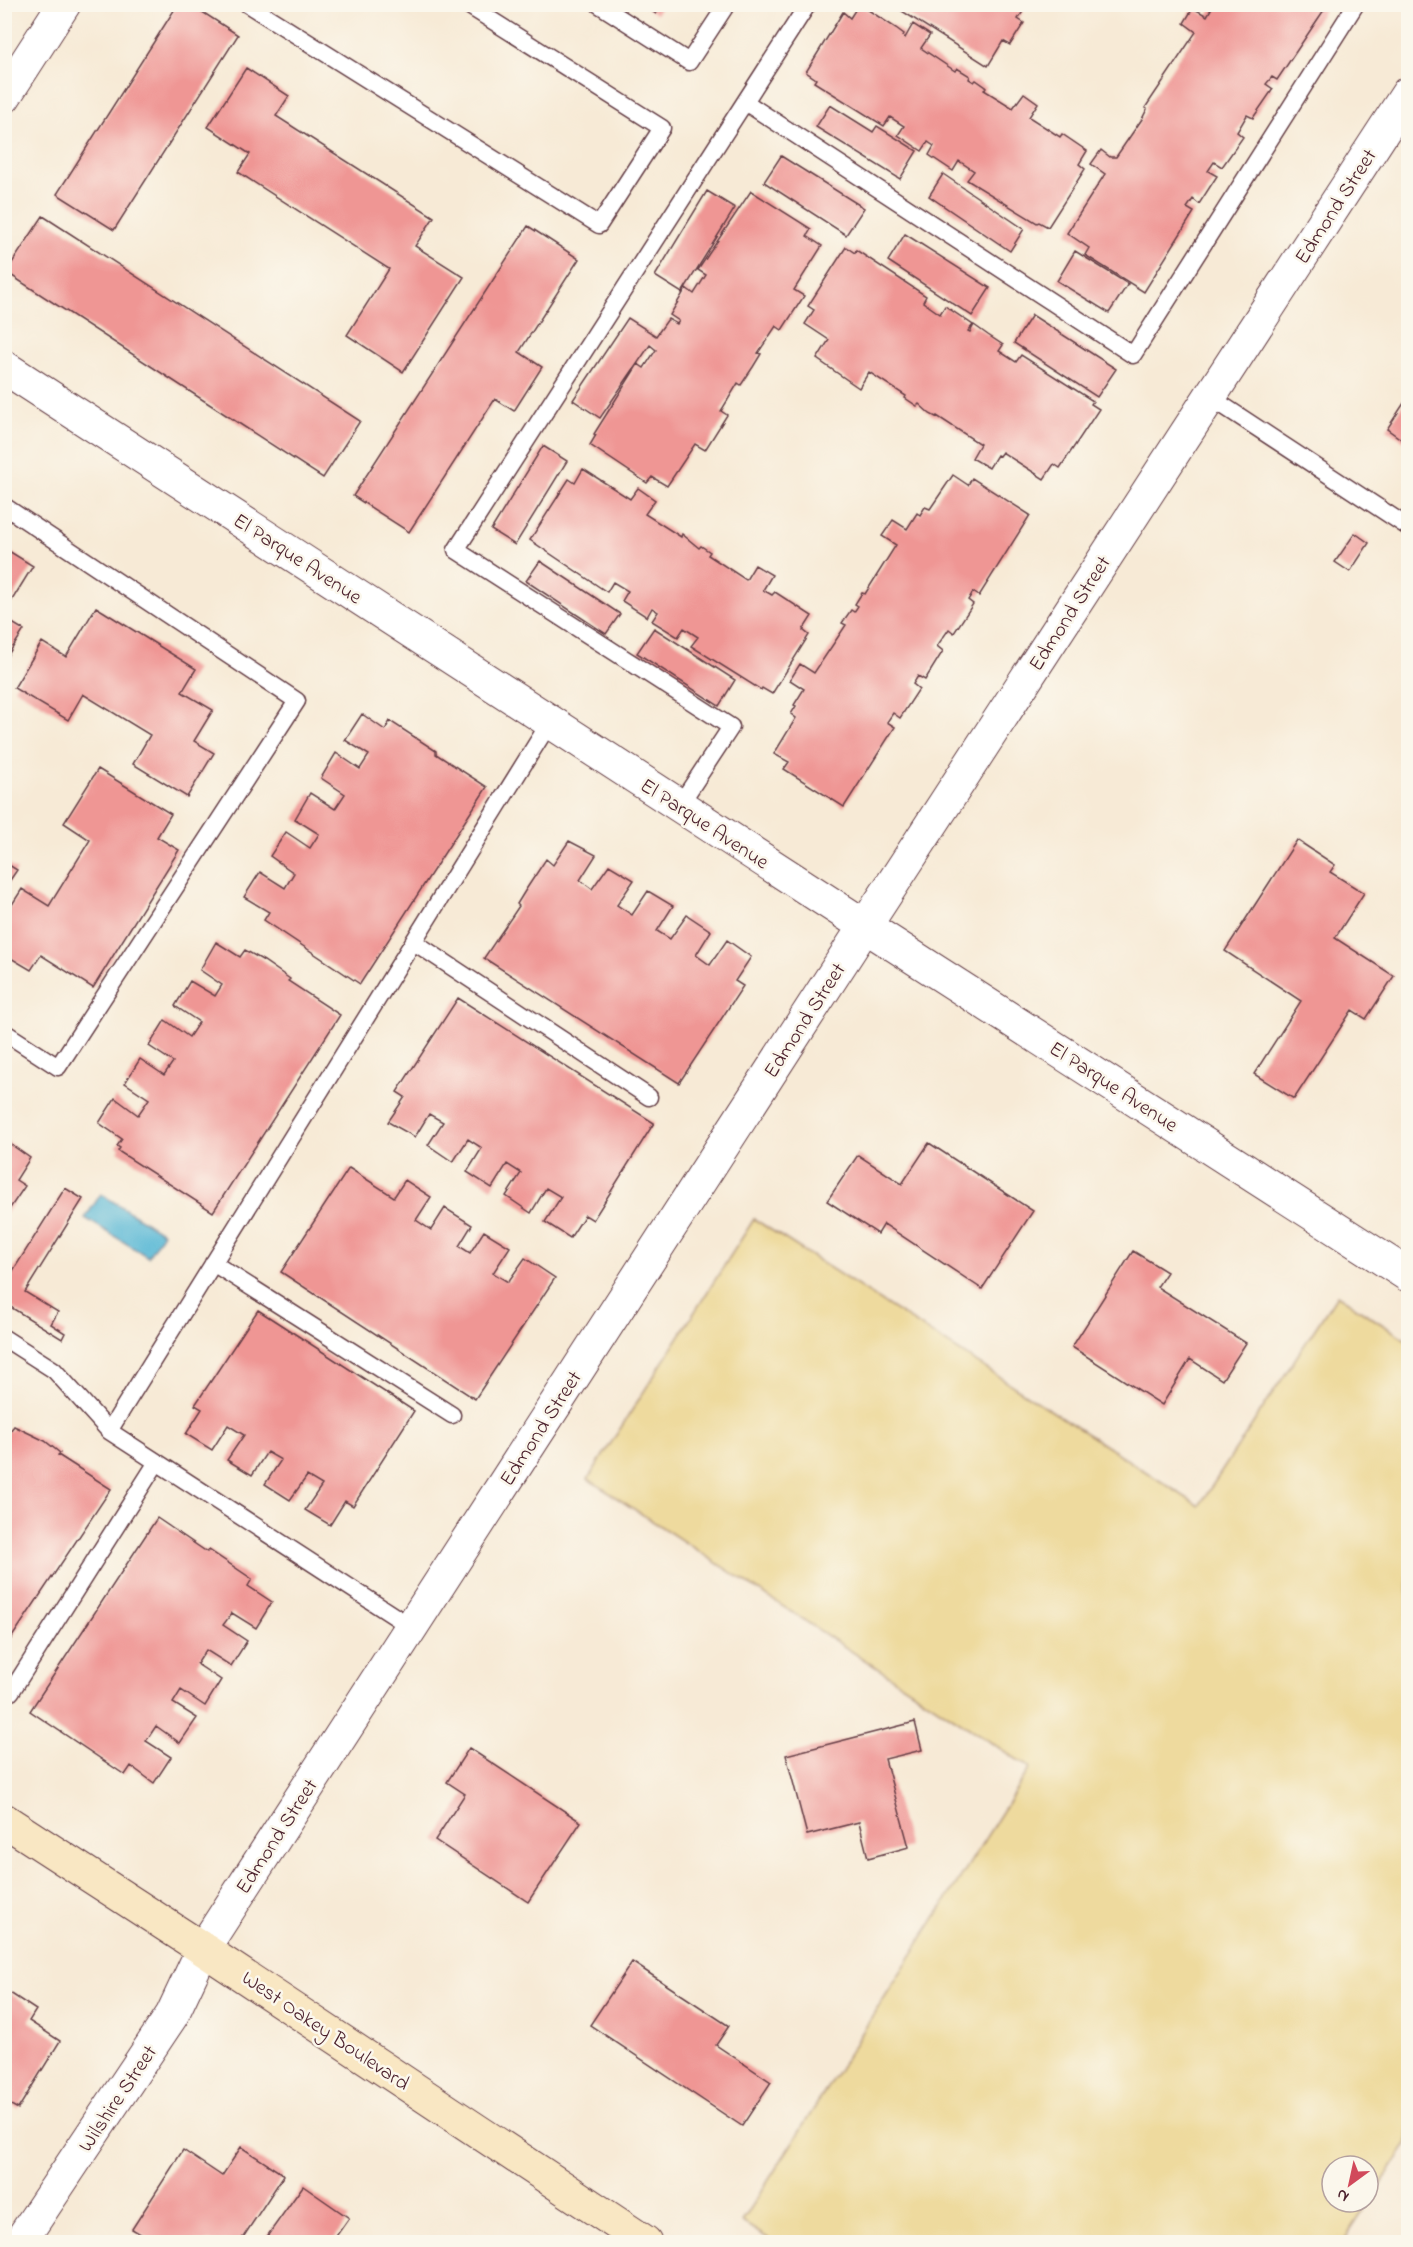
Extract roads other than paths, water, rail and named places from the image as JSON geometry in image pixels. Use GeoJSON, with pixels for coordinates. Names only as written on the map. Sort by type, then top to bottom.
{"type":"FeatureCollection","features":[{"type":"Feature","properties":{"kind":"main road","name":"West Oakey Boulevard"},"geometry":{"type":"LineString","coordinates":[[4,1820],[645,2242]]}},
{"type":"Feature","properties":{"kind":"street"},"geometry":{"type":"LineString","coordinates":[[4,97],[64,4]]}},
{"type":"Feature","properties":{"kind":"street","name":"Edmond Street"},"geometry":{"type":"LineString","coordinates":[[203,1949],[865,926],[1408,93]]}},
{"type":"Feature","properties":{"kind":"street","name":"El Parque Avenue"},"geometry":{"type":"LineString","coordinates":[[4,367],[679,806],[1408,1275]]}},
{"type":"Feature","properties":{"kind":"street","name":"Wilshire Street"},"geometry":{"type":"LineString","coordinates":[[21,2242],[172,2015],[203,1949]]}},
{"type":"Feature","properties":{"kind":"lane"},"geometry":{"type":"LineString","coordinates":[[247,4],[599,225],[662,128],[466,4]]}},
{"type":"Feature","properties":{"kind":"lane"},"geometry":{"type":"LineString","coordinates":[[598,4],[689,62],[727,4]]}},
{"type":"Feature","properties":{"kind":"lane"},"geometry":{"type":"LineString","coordinates":[[679,806],[731,727],[456,550],[808,4]]}},
{"type":"Feature","properties":{"kind":"lane"},"geometry":{"type":"LineString","coordinates":[[745,102],[1133,355],[1356,4]]}},
{"type":"Feature","properties":{"kind":"lane"},"geometry":{"type":"LineString","coordinates":[[1210,397],[1408,526]]}},
{"type":"Feature","properties":{"kind":"lane"},"geometry":{"type":"LineString","coordinates":[[4,506],[297,702],[58,1067],[4,1032]]}},
{"type":"Feature","properties":{"kind":"lane"},"geometry":{"type":"LineString","coordinates":[[109,1431],[550,722]]}},
{"type":"Feature","properties":{"kind":"lane"},"geometry":{"type":"LineString","coordinates":[[414,942],[649,1097]]}},
{"type":"Feature","properties":{"kind":"lane"},"geometry":{"type":"LineString","coordinates":[[213,1263],[452,1415]]}},
{"type":"Feature","properties":{"kind":"lane"},"geometry":{"type":"LineString","coordinates":[[4,1338],[54,1370],[109,1431],[411,1627]]}},
{"type":"Feature","properties":{"kind":"lane"},"geometry":{"type":"LineString","coordinates":[[10,1692],[157,1462]]}},
{"type":"Feature","properties":{"kind":"water"},"geometry":{"type":"Polygon","coordinates":[[[101,1194],[163,1233],[148,1257],[85,1218],[101,1194]]]}}]}
